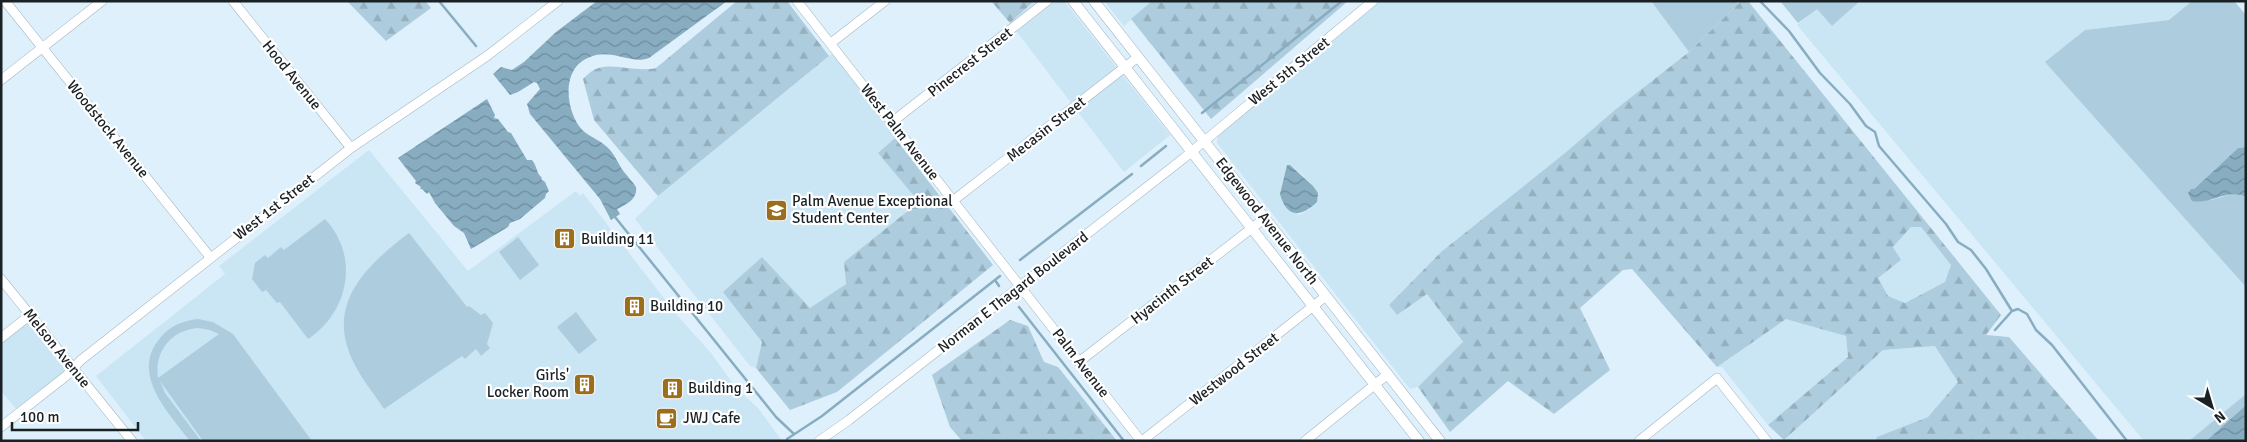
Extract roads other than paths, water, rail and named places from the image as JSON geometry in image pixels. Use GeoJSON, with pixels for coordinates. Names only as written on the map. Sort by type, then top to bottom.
{"type":"FeatureCollection","features":[{"type":"Feature","properties":{"kind":"main road","name":"Edgewood Avenue North"},"geometry":{"type":"LineString","coordinates":[[1073,1],[1419,441]]}},
{"type":"Feature","properties":{"kind":"main road","name":"Edgewood Avenue North"},"geometry":{"type":"LineString","coordinates":[[1094,1],[1440,441]]}},
{"type":"Feature","properties":{"kind":"street","name":"Woodstock Avenue"},"geometry":{"type":"LineString","coordinates":[[5,1],[210,257]]}},
{"type":"Feature","properties":{"kind":"street"},"geometry":{"type":"LineString","coordinates":[[1,80],[102,1]]}},
{"type":"Feature","properties":{"kind":"street","name":"Hood Avenue"},"geometry":{"type":"LineString","coordinates":[[233,1],[351,148]]}},
{"type":"Feature","properties":{"kind":"street","name":"West 1st Street"},"geometry":{"type":"LineString","coordinates":[[1,427],[210,257],[351,148],[487,56],[558,1]]}},
{"type":"Feature","properties":{"kind":"street","name":"West Palm Avenue"},"geometry":{"type":"LineString","coordinates":[[797,1],[1021,286]]}},
{"type":"Feature","properties":{"kind":"street"},"geometry":{"type":"LineString","coordinates":[[831,43],[885,1]]}},
{"type":"Feature","properties":{"kind":"street","name":"Pinecrest Street"},"geometry":{"type":"LineString","coordinates":[[892,122],[1047,1]]}},
{"type":"Feature","properties":{"kind":"street","name":"West 5th Street"},"geometry":{"type":"LineString","coordinates":[[1204,140],[1374,1]]}},
{"type":"Feature","properties":{"kind":"street","name":"Mecasin Street"},"geometry":{"type":"LineString","coordinates":[[954,200],[1138,57]]}},
{"type":"Feature","properties":{"kind":"street","name":"Norman E Thagard Boulevard"},"geometry":{"type":"LineString","coordinates":[[819,441],[849,420],[1021,286],[1204,140]]}},
{"type":"Feature","properties":{"kind":"street","name":"Hyacinth Street"},"geometry":{"type":"LineString","coordinates":[[1080,362],[1265,218]]}},
{"type":"Feature","properties":{"kind":"street","name":"Melson Avenue"},"geometry":{"type":"LineString","coordinates":[[1,279],[132,441]]}},
{"type":"Feature","properties":{"kind":"street","name":"Palm Avenue"},"geometry":{"type":"LineString","coordinates":[[1021,286],[1141,441]]}},
{"type":"Feature","properties":{"kind":"street","name":"Westwood Street"},"geometry":{"type":"LineString","coordinates":[[1141,441],[1326,296]]}},
{"type":"Feature","properties":{"kind":"street"},"geometry":{"type":"LineString","coordinates":[[1,338],[30,315]]}},
{"type":"Feature","properties":{"kind":"street"},"geometry":{"type":"LineString","coordinates":[[1305,441],[1388,374]]}},
{"type":"Feature","properties":{"kind":"street"},"geometry":{"type":"LineString","coordinates":[[1639,441],[1717,378],[1767,441]]}},
{"type":"Feature","properties":{"kind":"water"},"geometry":{"type":"Polygon","coordinates":[[[597,1],[727,1],[649,58],[635,60],[614,55],[598,55],[581,62],[574,69],[569,88],[569,98],[574,118],[582,129],[610,150],[636,187],[633,198],[617,209],[620,214],[611,220],[600,199],[530,114],[527,104],[540,89],[537,83],[534,82],[510,95],[493,74],[501,67],[512,70],[524,62],[556,32],[597,1]]]}},
{"type":"Feature","properties":{"kind":"water"},"geometry":{"type":"Polygon","coordinates":[[[487,99],[495,115],[494,118],[498,119],[508,132],[511,133],[527,160],[532,160],[549,191],[545,198],[520,219],[510,223],[508,227],[471,249],[464,233],[454,226],[435,203],[429,192],[427,194],[420,189],[421,187],[415,183],[416,181],[398,158],[487,99]]]}},
{"type":"Feature","properties":{"kind":"water"},"geometry":{"type":"Polygon","coordinates":[[[2246,147],[2246,197],[2232,194],[2206,201],[2192,201],[2188,193],[2191,189],[2194,189],[2238,148],[2246,147]]]}},
{"type":"Feature","properties":{"kind":"water"},"geometry":{"type":"Polygon","coordinates":[[[1287,165],[1290,165],[1318,193],[1317,202],[1300,213],[1295,213],[1286,208],[1280,194],[1287,165]]]}},
{"type":"Feature","properties":{"kind":"water"},"geometry":{"type":"Polygon","coordinates":[[[2246,405],[2246,441],[2206,441],[2246,405]]]}},
{"type":"Feature","properties":{"kind":"waterway"},"geometry":{"type":"LineString","coordinates":[[439,1],[476,46]]}},
{"type":"Feature","properties":{"kind":"waterway"},"geometry":{"type":"LineString","coordinates":[[1202,113],[1342,1]]}},
{"type":"Feature","properties":{"kind":"waterway"},"geometry":{"type":"LineString","coordinates":[[1760,1],[1789,31],[1820,73],[1850,104],[1866,126],[1875,132],[1879,146],[1946,224],[1958,242],[1971,250],[1986,269],[2012,311],[2018,309],[2027,314],[2036,330],[2052,345],[2127,441]]}},
{"type":"Feature","properties":{"kind":"waterway"},"geometry":{"type":"LineString","coordinates":[[1141,166],[1166,146]]}},
{"type":"Feature","properties":{"kind":"waterway"},"geometry":{"type":"LineString","coordinates":[[1020,260],[1132,174]]}},
{"type":"Feature","properties":{"kind":"waterway"},"geometry":{"type":"LineString","coordinates":[[615,217],[776,417],[794,434]]}},
{"type":"Feature","properties":{"kind":"waterway"},"geometry":{"type":"LineString","coordinates":[[787,439],[822,416],[1000,276]]}},
{"type":"Feature","properties":{"kind":"waterway"},"geometry":{"type":"LineString","coordinates":[[995,280],[999,286]]}},
{"type":"Feature","properties":{"kind":"waterway"},"geometry":{"type":"LineString","coordinates":[[1019,307],[1124,441]]}},
{"type":"Feature","properties":{"kind":"waterway"},"geometry":{"type":"LineString","coordinates":[[1995,330],[2012,311]]}},
{"type":"Feature","properties":{"kind":"place","name":"Palm Avenue Exceptional Student Center"},"geometry":{"type":"Point","coordinates":[776,210]}},
{"type":"Feature","properties":{"kind":"place","name":"Building 11"},"geometry":{"type":"Point","coordinates":[565,239]}},
{"type":"Feature","properties":{"kind":"place","name":"Building 10"},"geometry":{"type":"Point","coordinates":[634,306]}},
{"type":"Feature","properties":{"kind":"place","name":"Girls' Locker Room"},"geometry":{"type":"Point","coordinates":[585,384]}},
{"type":"Feature","properties":{"kind":"place","name":"Building 1"},"geometry":{"type":"Point","coordinates":[672,388]}},
{"type":"Feature","properties":{"kind":"place","name":"JWJ Cafe"},"geometry":{"type":"Point","coordinates":[667,418]}}]}
